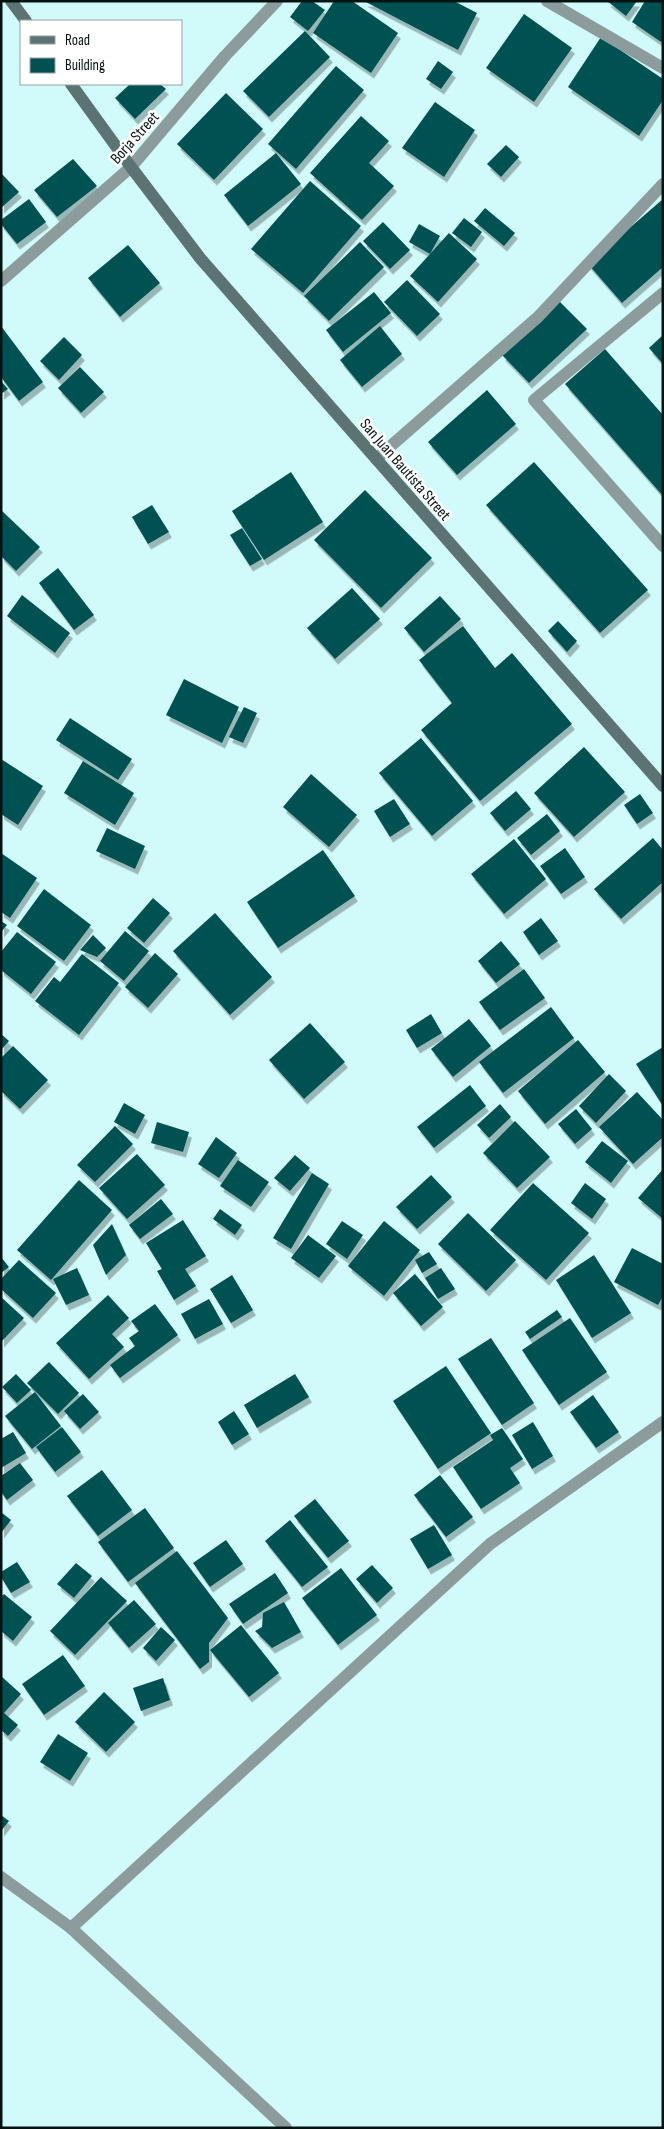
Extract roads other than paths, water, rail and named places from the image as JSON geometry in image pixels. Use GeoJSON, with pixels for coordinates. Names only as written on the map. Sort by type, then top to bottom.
{"type":"FeatureCollection","features":[{"type":"Feature","properties":{"kind":"main road"},"geometry":{"type":"LineString","coordinates":[[11,1],[25,20]]}},
{"type":"Feature","properties":{"kind":"main road","name":"San Juan Bautista Street"},"geometry":{"type":"LineString","coordinates":[[72,85],[200,258],[663,786]]}},
{"type":"Feature","properties":{"kind":"street","name":"Borja Street"},"geometry":{"type":"LineString","coordinates":[[1,281],[131,167],[226,56],[277,1]]}},
{"type":"Feature","properties":{"kind":"street"},"geometry":{"type":"LineString","coordinates":[[547,1],[663,68]]}},
{"type":"Feature","properties":{"kind":"street"},"geometry":{"type":"LineString","coordinates":[[376,459],[538,317],[663,184]]}},
{"type":"Feature","properties":{"kind":"street"},"geometry":{"type":"LineString","coordinates":[[663,293],[534,400],[663,546]]}},
{"type":"Feature","properties":{"kind":"street"},"geometry":{"type":"LineString","coordinates":[[71,1928],[490,1544],[663,1422]]}},
{"type":"Feature","properties":{"kind":"street"},"geometry":{"type":"LineString","coordinates":[[1,1876],[71,1928],[286,2128]]}}]}
